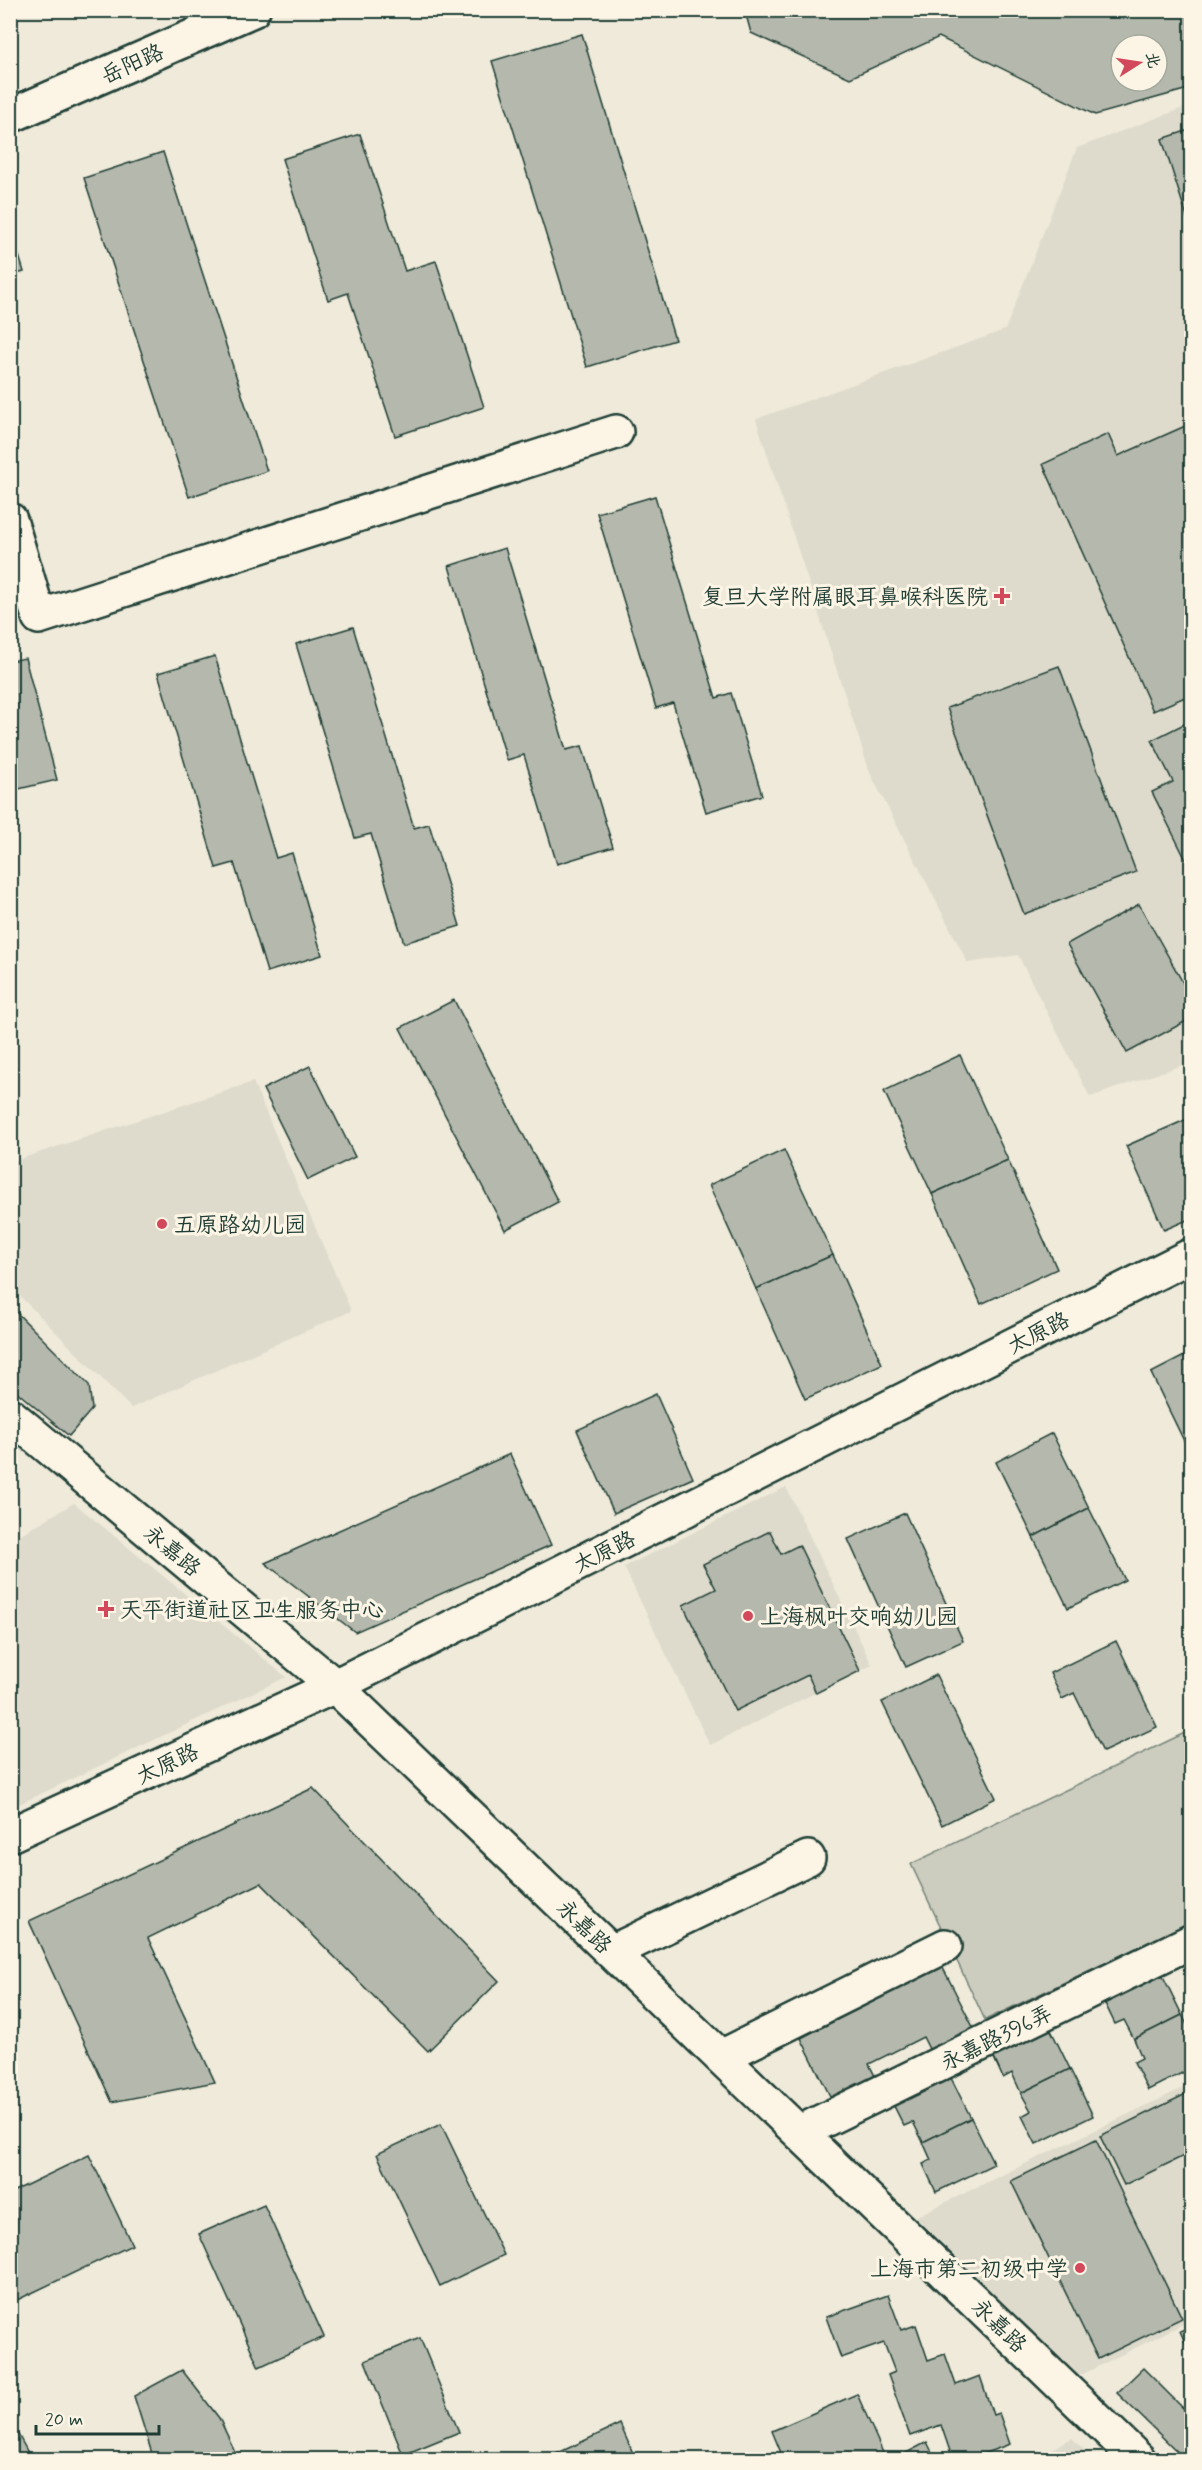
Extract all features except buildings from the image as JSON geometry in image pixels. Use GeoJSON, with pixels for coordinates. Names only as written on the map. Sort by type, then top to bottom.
{"type":"FeatureCollection","features":[{"type":"Feature","properties":{"kind":"street","name":"岳阳路"},"geometry":{"type":"LineString","coordinates":[[10,116],[253,10]]}},
{"type":"Feature","properties":{"kind":"street"},"geometry":{"type":"LineString","coordinates":[[10,520],[39,617],[616,432]]}},
{"type":"Feature","properties":{"kind":"street","name":"太原路"},"geometry":{"type":"LineString","coordinates":[[10,1835],[335,1686],[1191,1255]]}},
{"type":"Feature","properties":{"kind":"street","name":"永嘉路"},"geometry":{"type":"LineString","coordinates":[[10,1415],[335,1686],[1139,2460]]}},
{"type":"Feature","properties":{"kind":"street"},"geometry":{"type":"LineString","coordinates":[[612,1952],[808,1858]]}},
{"type":"Feature","properties":{"kind":"street","name":"永嘉路396弄"},"geometry":{"type":"LineString","coordinates":[[800,2132],[1191,1941]]}},
{"type":"Feature","properties":{"kind":"street"},"geometry":{"type":"LineString","coordinates":[[721,2056],[945,1946]]}},
{"type":"Feature","properties":{"kind":"shaded area","name":"复旦大学附属眼耳鼻喉科医院"},"geometry":{"type":"Polygon","coordinates":[[[1191,105],[1191,1062],[1090,1097],[1018,955],[968,963],[870,773],[756,419],[1005,330],[1077,148],[1191,105]]]}},
{"type":"Feature","properties":{"kind":"shaded area","name":"五原路幼儿园"},"geometry":{"type":"Polygon","coordinates":[[[253,1082],[351,1311],[131,1408],[11,1287],[11,1162],[253,1082]]]}},
{"type":"Feature","properties":{"kind":"shaded area","name":"上海枫叶交响幼儿园"},"geometry":{"type":"Polygon","coordinates":[[[786,1487],[872,1665],[710,1745],[624,1567],[786,1487]]]}},
{"type":"Feature","properties":{"kind":"shaded area","name":"天平街道社区卫生服务中心"},"geometry":{"type":"Polygon","coordinates":[[[74,1503],[286,1677],[11,1808],[11,1540],[74,1503]]]}},
{"type":"Feature","properties":{"kind":"shaded area"},"geometry":{"type":"Polygon","coordinates":[[[1191,1730],[1191,1922],[985,2020],[911,1864],[1191,1730]]]}},
{"type":"Feature","properties":{"kind":"shaded area","name":"上海市第二初级中学"},"geometry":{"type":"Polygon","coordinates":[[[1191,2084],[1191,2320],[1077,2377],[915,2217],[1191,2084]]]}},
{"type":"Feature","properties":{"kind":"shaded area"},"geometry":{"type":"Polygon","coordinates":[[[1072,2438],[1093,2459],[1034,2459],[1072,2438]]]}},
{"type":"Feature","properties":{"kind":"place","name":"复旦大学附属眼耳鼻喉科医院"},"geometry":{"type":"Point","coordinates":[1002,596]}},
{"type":"Feature","properties":{"kind":"place","name":"五原路幼儿园"},"geometry":{"type":"Point","coordinates":[162,1224]}},
{"type":"Feature","properties":{"kind":"place","name":"天平街道社区卫生服务中心"},"geometry":{"type":"Point","coordinates":[106,1609]}},
{"type":"Feature","properties":{"kind":"place","name":"上海枫叶交响幼儿园"},"geometry":{"type":"Point","coordinates":[748,1616]}},
{"type":"Feature","properties":{"kind":"place","name":"上海市第二初级中学"},"geometry":{"type":"Point","coordinates":[1080,2268]}}]}
